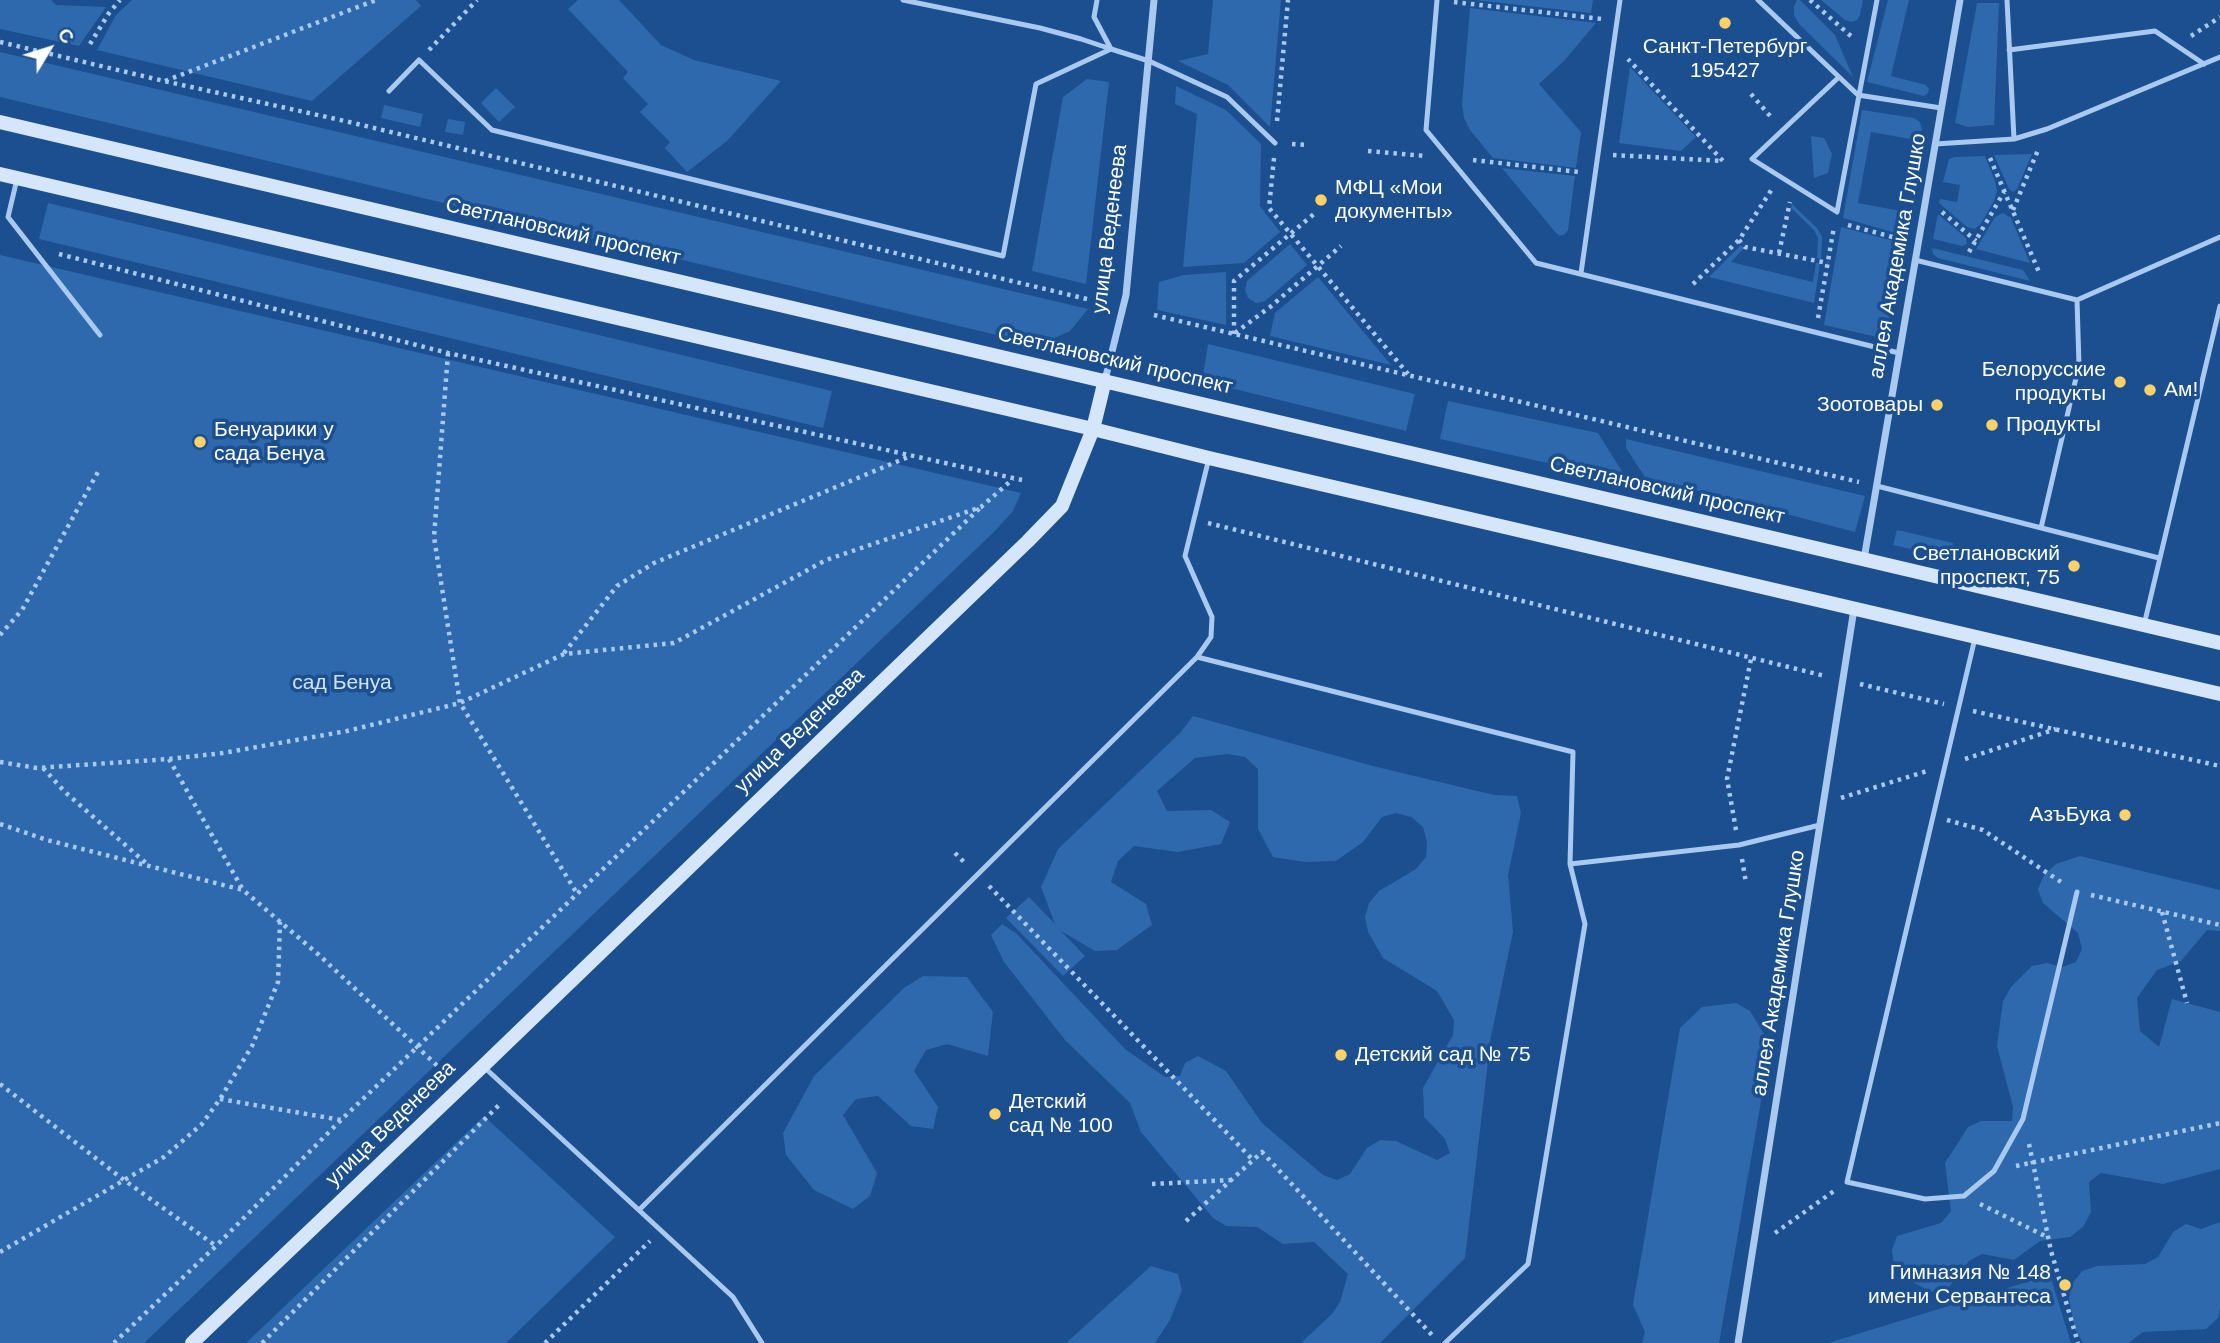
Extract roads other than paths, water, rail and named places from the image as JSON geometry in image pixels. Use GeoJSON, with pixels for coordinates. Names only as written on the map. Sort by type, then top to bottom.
{"type":"FeatureCollection","features":[{"type":"Feature","properties":{"kind":"main road","name":"Светлановский проспект"},"geometry":{"type":"LineString","coordinates":[[0,122],[2220,643]]}},
{"type":"Feature","properties":{"kind":"main road"},"geometry":{"type":"LineString","coordinates":[[0,174],[2220,694]]}},
{"type":"Feature","properties":{"kind":"main road","name":"улица Веденеева"},"geometry":{"type":"LineString","coordinates":[[192,1343],[1054,515],[1062,506],[1093,429],[1105,380]]}},
{"type":"Feature","properties":{"kind":"street","name":"улица Веденеева"},"geometry":{"type":"LineString","coordinates":[[1105,380],[1126,295],[1154,0]]}},
{"type":"Feature","properties":{"kind":"street","name":"аллея Академика Глушко"},"geometry":{"type":"LineString","coordinates":[[1864,559],[1960,0]]}},
{"type":"Feature","properties":{"kind":"street","name":"аллея Академика Глушко"},"geometry":{"type":"LineString","coordinates":[[1738,1343],[1854,608]]}},
{"type":"Feature","properties":{"kind":"lane"},"geometry":{"type":"LineString","coordinates":[[903,0],[1040,28],[1149,61],[1227,97],[1275,142]]}},
{"type":"Feature","properties":{"kind":"lane"},"geometry":{"type":"LineString","coordinates":[[1097,0],[1094,17],[1111,49]]}},
{"type":"Feature","properties":{"kind":"lane"},"geometry":{"type":"LineString","coordinates":[[1437,0],[1426,130],[1536,263],[1899,353]]}},
{"type":"Feature","properties":{"kind":"lane"},"geometry":{"type":"LineString","coordinates":[[1581,273],[1620,0]]}},
{"type":"Feature","properties":{"kind":"lane"},"geometry":{"type":"LineString","coordinates":[[1758,0],[1858,95],[1941,108]]}},
{"type":"Feature","properties":{"kind":"lane"},"geometry":{"type":"LineString","coordinates":[[1839,77],[1752,159],[1837,212],[1877,0]]}},
{"type":"Feature","properties":{"kind":"lane"},"geometry":{"type":"LineString","coordinates":[[2007,0],[2014,139]]}},
{"type":"Feature","properties":{"kind":"lane"},"geometry":{"type":"LineString","coordinates":[[2010,50],[2155,31],[2204,64]]}},
{"type":"Feature","properties":{"kind":"lane"},"geometry":{"type":"LineString","coordinates":[[389,91],[419,60],[492,130],[1003,256],[1036,84],[1111,49]]}},
{"type":"Feature","properties":{"kind":"lane"},"geometry":{"type":"LineString","coordinates":[[1935,144],[2014,139],[2047,129],[2220,57]]}},
{"type":"Feature","properties":{"kind":"lane"},"geometry":{"type":"LineString","coordinates":[[18,178],[8,217],[100,335]]}},
{"type":"Feature","properties":{"kind":"lane"},"geometry":{"type":"LineString","coordinates":[[1915,260],[2077,300],[2220,237]]}},
{"type":"Feature","properties":{"kind":"lane"},"geometry":{"type":"LineString","coordinates":[[2041,528],[2079,365],[2077,300]]}},
{"type":"Feature","properties":{"kind":"lane"},"geometry":{"type":"LineString","coordinates":[[2144,625],[2220,306]]}},
{"type":"Feature","properties":{"kind":"lane"},"geometry":{"type":"LineString","coordinates":[[639,1210],[1197,657],[1212,637],[1212,617],[1185,556],[1209,458]]}},
{"type":"Feature","properties":{"kind":"lane"},"geometry":{"type":"LineString","coordinates":[[1877,486],[2159,558]]}},
{"type":"Feature","properties":{"kind":"lane"},"geometry":{"type":"LineString","coordinates":[[1975,638],[1847,1182],[1926,1199],[1964,1196],[1994,1171],[2024,1119],[2077,892]]}},
{"type":"Feature","properties":{"kind":"lane"},"geometry":{"type":"LineString","coordinates":[[1197,657],[1573,752],[1570,864],[1585,924],[1528,1264],[1442,1343]]}},
{"type":"Feature","properties":{"kind":"lane"},"geometry":{"type":"LineString","coordinates":[[1570,864],[1739,845],[1820,825]]}},
{"type":"Feature","properties":{"kind":"lane"},"geometry":{"type":"LineString","coordinates":[[483,1066],[733,1297],[762,1343]]}},
{"type":"Feature","properties":{"kind":"place","name":"Санкт-Петербург 195427"},"geometry":{"type":"Point","coordinates":[1725,23]}},
{"type":"Feature","properties":{"kind":"place","name":"МФЦ «Мои документы»"},"geometry":{"type":"Point","coordinates":[1321,200]}},
{"type":"Feature","properties":{"kind":"place","name":"Белорусские продукты"},"geometry":{"type":"Point","coordinates":[2120,382]}},
{"type":"Feature","properties":{"kind":"place","name":"Ам!"},"geometry":{"type":"Point","coordinates":[2150,390]}},
{"type":"Feature","properties":{"kind":"place","name":"Зоотовары"},"geometry":{"type":"Point","coordinates":[1937,405]}},
{"type":"Feature","properties":{"kind":"place","name":"Продукты"},"geometry":{"type":"Point","coordinates":[1992,425]}},
{"type":"Feature","properties":{"kind":"place","name":"Бенуарики у сада Бенуа"},"geometry":{"type":"Point","coordinates":[200,442]}},
{"type":"Feature","properties":{"kind":"place","name":"Светлановский проспект, 75"},"geometry":{"type":"Point","coordinates":[2074,566]}},
{"type":"Feature","properties":{"kind":"place","name":"АзъБука"},"geometry":{"type":"Point","coordinates":[2125,815]}},
{"type":"Feature","properties":{"kind":"place","name":"Детский сад № 75"},"geometry":{"type":"Point","coordinates":[1341,1055]}},
{"type":"Feature","properties":{"kind":"place","name":"Детский сад № 100"},"geometry":{"type":"Point","coordinates":[995,1114]}},
{"type":"Feature","properties":{"kind":"place","name":"Гимназия № 148 имени Сервантеса"},"geometry":{"type":"Point","coordinates":[2065,1285]}},
{"type":"Feature","properties":{"kind":"park label","name":"сад Бенуа"},"geometry":{"type":"Point","coordinates":[342,683]}}]}
